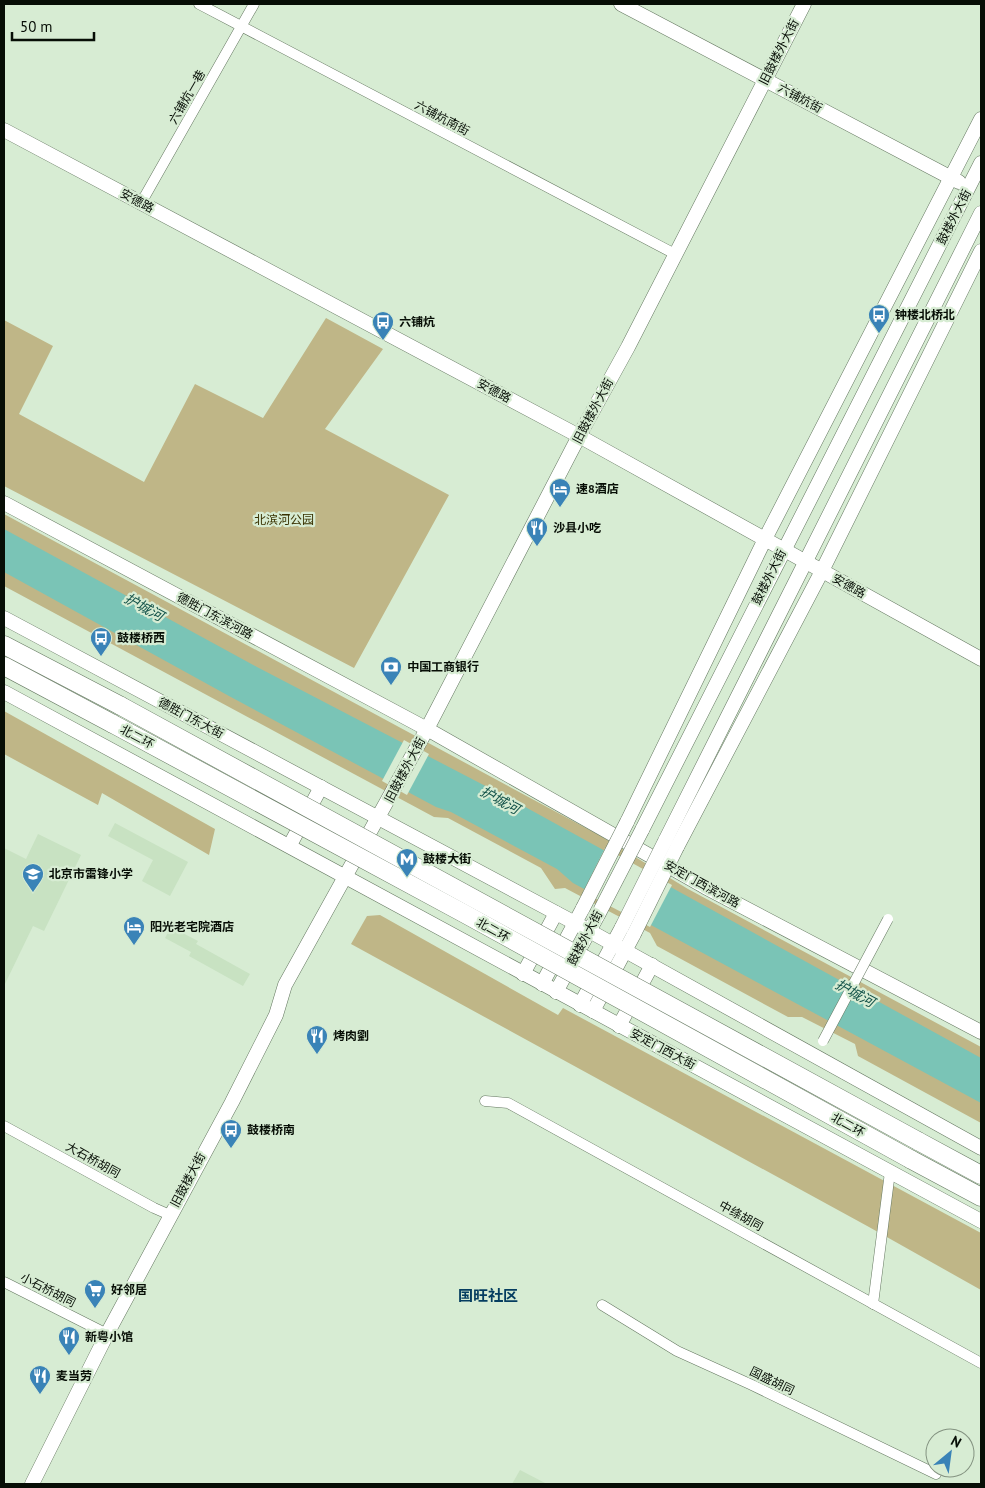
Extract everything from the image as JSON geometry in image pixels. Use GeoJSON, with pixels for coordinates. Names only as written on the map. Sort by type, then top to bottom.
{"type":"FeatureCollection","features":[{"type":"Feature","properties":{"kind":"highway","name":"北二环"},"geometry":{"type":"LineString","coordinates":[[4,645],[121,706],[981,1175]]}},
{"type":"Feature","properties":{"kind":"highway","name":"北二环"},"geometry":{"type":"LineString","coordinates":[[4,666],[473,919],[981,1197]]}},
{"type":"Feature","properties":{"kind":"street","name":"六铺炕南街"},"geometry":{"type":"LineString","coordinates":[[199,4],[675,254]]}},
{"type":"Feature","properties":{"kind":"street","name":"六铺炕一巷"},"geometry":{"type":"LineString","coordinates":[[141,204],[254,4]]}},
{"type":"Feature","properties":{"kind":"street","name":"六铺炕街"},"geometry":{"type":"LineString","coordinates":[[622,4],[969,188]]}},
{"type":"Feature","properties":{"kind":"street","name":"旧鼓楼外大街"},"geometry":{"type":"LineString","coordinates":[[344,877],[380,817],[417,748],[579,436],[628,346],[804,4]]}},
{"type":"Feature","properties":{"kind":"street","name":"鼓楼外大街"},"geometry":{"type":"LineString","coordinates":[[542,984],[627,822],[765,539],[981,120]]}},
{"type":"Feature","properties":{"kind":"street","name":"安德路"},"geometry":{"type":"LineString","coordinates":[[4,130],[579,436],[981,659]]}},
{"type":"Feature","properties":{"kind":"street","name":"鼓楼外大街"},"geometry":{"type":"LineString","coordinates":[[556,992],[642,830],[981,162]]}},
{"type":"Feature","properties":{"kind":"street","name":"鼓楼外大街"},"geometry":{"type":"LineString","coordinates":[[580,1004],[619,947],[634,934],[671,844],[805,562],[981,214]]}},
{"type":"Feature","properties":{"kind":"street","name":"鼓楼外大街"},"geometry":{"type":"LineString","coordinates":[[593,1011],[619,947],[622,927],[671,844],[822,571],[981,251]]}},
{"type":"Feature","properties":{"kind":"street","name":"德胜门东滨河路"},"geometry":{"type":"LineString","coordinates":[[4,504],[427,729]]}},
{"type":"Feature","properties":{"kind":"street","name":"德胜门东大街"},"geometry":{"type":"LineString","coordinates":[[4,618],[380,817]]}},
{"type":"Feature","properties":{"kind":"street"},"geometry":{"type":"LineString","coordinates":[[4,692],[344,877]]}},
{"type":"Feature","properties":{"kind":"street","name":"安定门西滨河路"},"geometry":{"type":"LineString","coordinates":[[427,729],[705,887],[981,1032]]}},
{"type":"Feature","properties":{"kind":"street"},"geometry":{"type":"LineString","coordinates":[[290,846],[321,787]]}},
{"type":"Feature","properties":{"kind":"street"},"geometry":{"type":"LineString","coordinates":[[380,817],[652,965],[981,1148]]}},
{"type":"Feature","properties":{"kind":"street","name":"安定门西大街"},"geometry":{"type":"LineString","coordinates":[[344,877],[981,1221]]}},
{"type":"Feature","properties":{"kind":"street","name":"旧鼓楼大街"},"geometry":{"type":"LineString","coordinates":[[32,1484],[107,1334],[232,1102],[276,1015],[285,985],[344,877]]}},
{"type":"Feature","properties":{"kind":"street"},"geometry":{"type":"LineString","coordinates":[[523,974],[556,913]]}},
{"type":"Feature","properties":{"kind":"street"},"geometry":{"type":"LineString","coordinates":[[815,1056],[888,919]]}},
{"type":"Feature","properties":{"kind":"street"},"geometry":{"type":"LineString","coordinates":[[619,1026],[652,965]]}},
{"type":"Feature","properties":{"kind":"street","name":"中绦胡同"},"geometry":{"type":"LineString","coordinates":[[485,1101],[508,1102],[981,1363]]}},
{"type":"Feature","properties":{"kind":"street","name":"大石桥胡同"},"geometry":{"type":"LineString","coordinates":[[4,1126],[170,1215]]}},
{"type":"Feature","properties":{"kind":"street"},"geometry":{"type":"LineString","coordinates":[[872,1304],[890,1172]]}},
{"type":"Feature","properties":{"kind":"street","name":"小石桥胡同"},"geometry":{"type":"LineString","coordinates":[[4,1282],[107,1334]]}},
{"type":"Feature","properties":{"kind":"street","name":"国盛胡同"},"geometry":{"type":"LineString","coordinates":[[602,1306],[677,1351],[925,1469]]}},
{"type":"Feature","properties":{"kind":"shaded area"},"geometry":{"type":"Polygon","coordinates":[[[115,823],[188,862],[170,896],[142,881],[153,860],[108,836],[115,823]]]}},
{"type":"Feature","properties":{"kind":"shaded area","name":"北京市雷锋小学"},"geometry":{"type":"Polygon","coordinates":[[[38,834],[81,855],[44,931],[33,926],[4,986],[4,848],[26,859],[38,834]]]}},
{"type":"Feature","properties":{"kind":"shaded area"},"geometry":{"type":"Polygon","coordinates":[[[171,927],[198,941],[196,944],[250,974],[243,986],[189,956],[191,952],[165,938],[171,927]]]}},
{"type":"Feature","properties":{"kind":"shaded area"},"geometry":{"type":"Polygon","coordinates":[[[520,1470],[547,1484],[512,1484],[520,1470]]]}},
{"type":"Feature","properties":{"kind":"green space","name":"北滨河公园"},"geometry":{"type":"Polygon","coordinates":[[[326,318],[383,349],[325,429],[449,495],[354,668],[4,486],[4,320],[53,346],[19,414],[144,482],[195,384],[263,418],[326,318]]]}},
{"type":"Feature","properties":{"kind":"green space"},"geometry":{"type":"Polygon","coordinates":[[[4,514],[599,835],[688,889],[981,1047],[981,1123],[858,1056],[855,1044],[802,1017],[788,1017],[657,946],[650,933],[565,888],[555,889],[541,868],[448,818],[434,817],[4,586],[4,514]]]}},
{"type":"Feature","properties":{"kind":"green space"},"geometry":{"type":"Polygon","coordinates":[[[4,711],[215,829],[209,855],[102,793],[98,805],[4,754],[4,711]]]}},
{"type":"Feature","properties":{"kind":"green space"},"geometry":{"type":"Polygon","coordinates":[[[380,915],[558,1015],[563,1008],[981,1233],[981,1290],[351,944],[367,916],[380,915]]]}},
{"type":"Feature","properties":{"kind":"water","name":"护城河"},"geometry":{"type":"Polygon","coordinates":[[[4,529],[257,667],[518,803],[981,1058],[981,1103],[573,883],[557,869],[451,812],[436,807],[229,696],[4,572],[4,529]]]}},
{"type":"Feature","properties":{"kind":"pier"},"geometry":{"type":"Polygon","coordinates":[[[404,740],[429,754],[407,795],[382,781],[404,740]]]}},
{"type":"Feature","properties":{"kind":"pier"},"geometry":{"type":"Polygon","coordinates":[[[605,848],[672,885],[650,927],[583,892],[605,848]]]}},
{"type":"Feature","properties":{"kind":"place","name":"钟楼北桥北"},"geometry":{"type":"Point","coordinates":[879,334]}},
{"type":"Feature","properties":{"kind":"place","name":"六铺炕"},"geometry":{"type":"Point","coordinates":[383,341]}},
{"type":"Feature","properties":{"kind":"place","name":"速8酒店"},"geometry":{"type":"Point","coordinates":[560,508]}},
{"type":"Feature","properties":{"kind":"place","name":"沙县小吃"},"geometry":{"type":"Point","coordinates":[537,547]}},
{"type":"Feature","properties":{"kind":"place","name":"鼓楼桥西"},"geometry":{"type":"Point","coordinates":[101,657]}},
{"type":"Feature","properties":{"kind":"place","name":"中国工商银行"},"geometry":{"type":"Point","coordinates":[391,686]}},
{"type":"Feature","properties":{"kind":"place","name":"鼓楼大街"},"geometry":{"type":"Point","coordinates":[407,878]}},
{"type":"Feature","properties":{"kind":"place","name":"北京市雷锋小学"},"geometry":{"type":"Point","coordinates":[33,893]}},
{"type":"Feature","properties":{"kind":"place","name":"阳光老宅院酒店"},"geometry":{"type":"Point","coordinates":[134,946]}},
{"type":"Feature","properties":{"kind":"place","name":"烤肉劉"},"geometry":{"type":"Point","coordinates":[317,1055]}},
{"type":"Feature","properties":{"kind":"place","name":"鼓楼桥南"},"geometry":{"type":"Point","coordinates":[231,1149]}},
{"type":"Feature","properties":{"kind":"place","name":"好邻居"},"geometry":{"type":"Point","coordinates":[95,1309]}},
{"type":"Feature","properties":{"kind":"place","name":"新粤小馆"},"geometry":{"type":"Point","coordinates":[69,1356]}},
{"type":"Feature","properties":{"kind":"place","name":"麦当劳"},"geometry":{"type":"Point","coordinates":[40,1395]}},
{"type":"Feature","properties":{"kind":"district","name":"国旺社区"},"geometry":{"type":"Point","coordinates":[488,1296]}}]}
